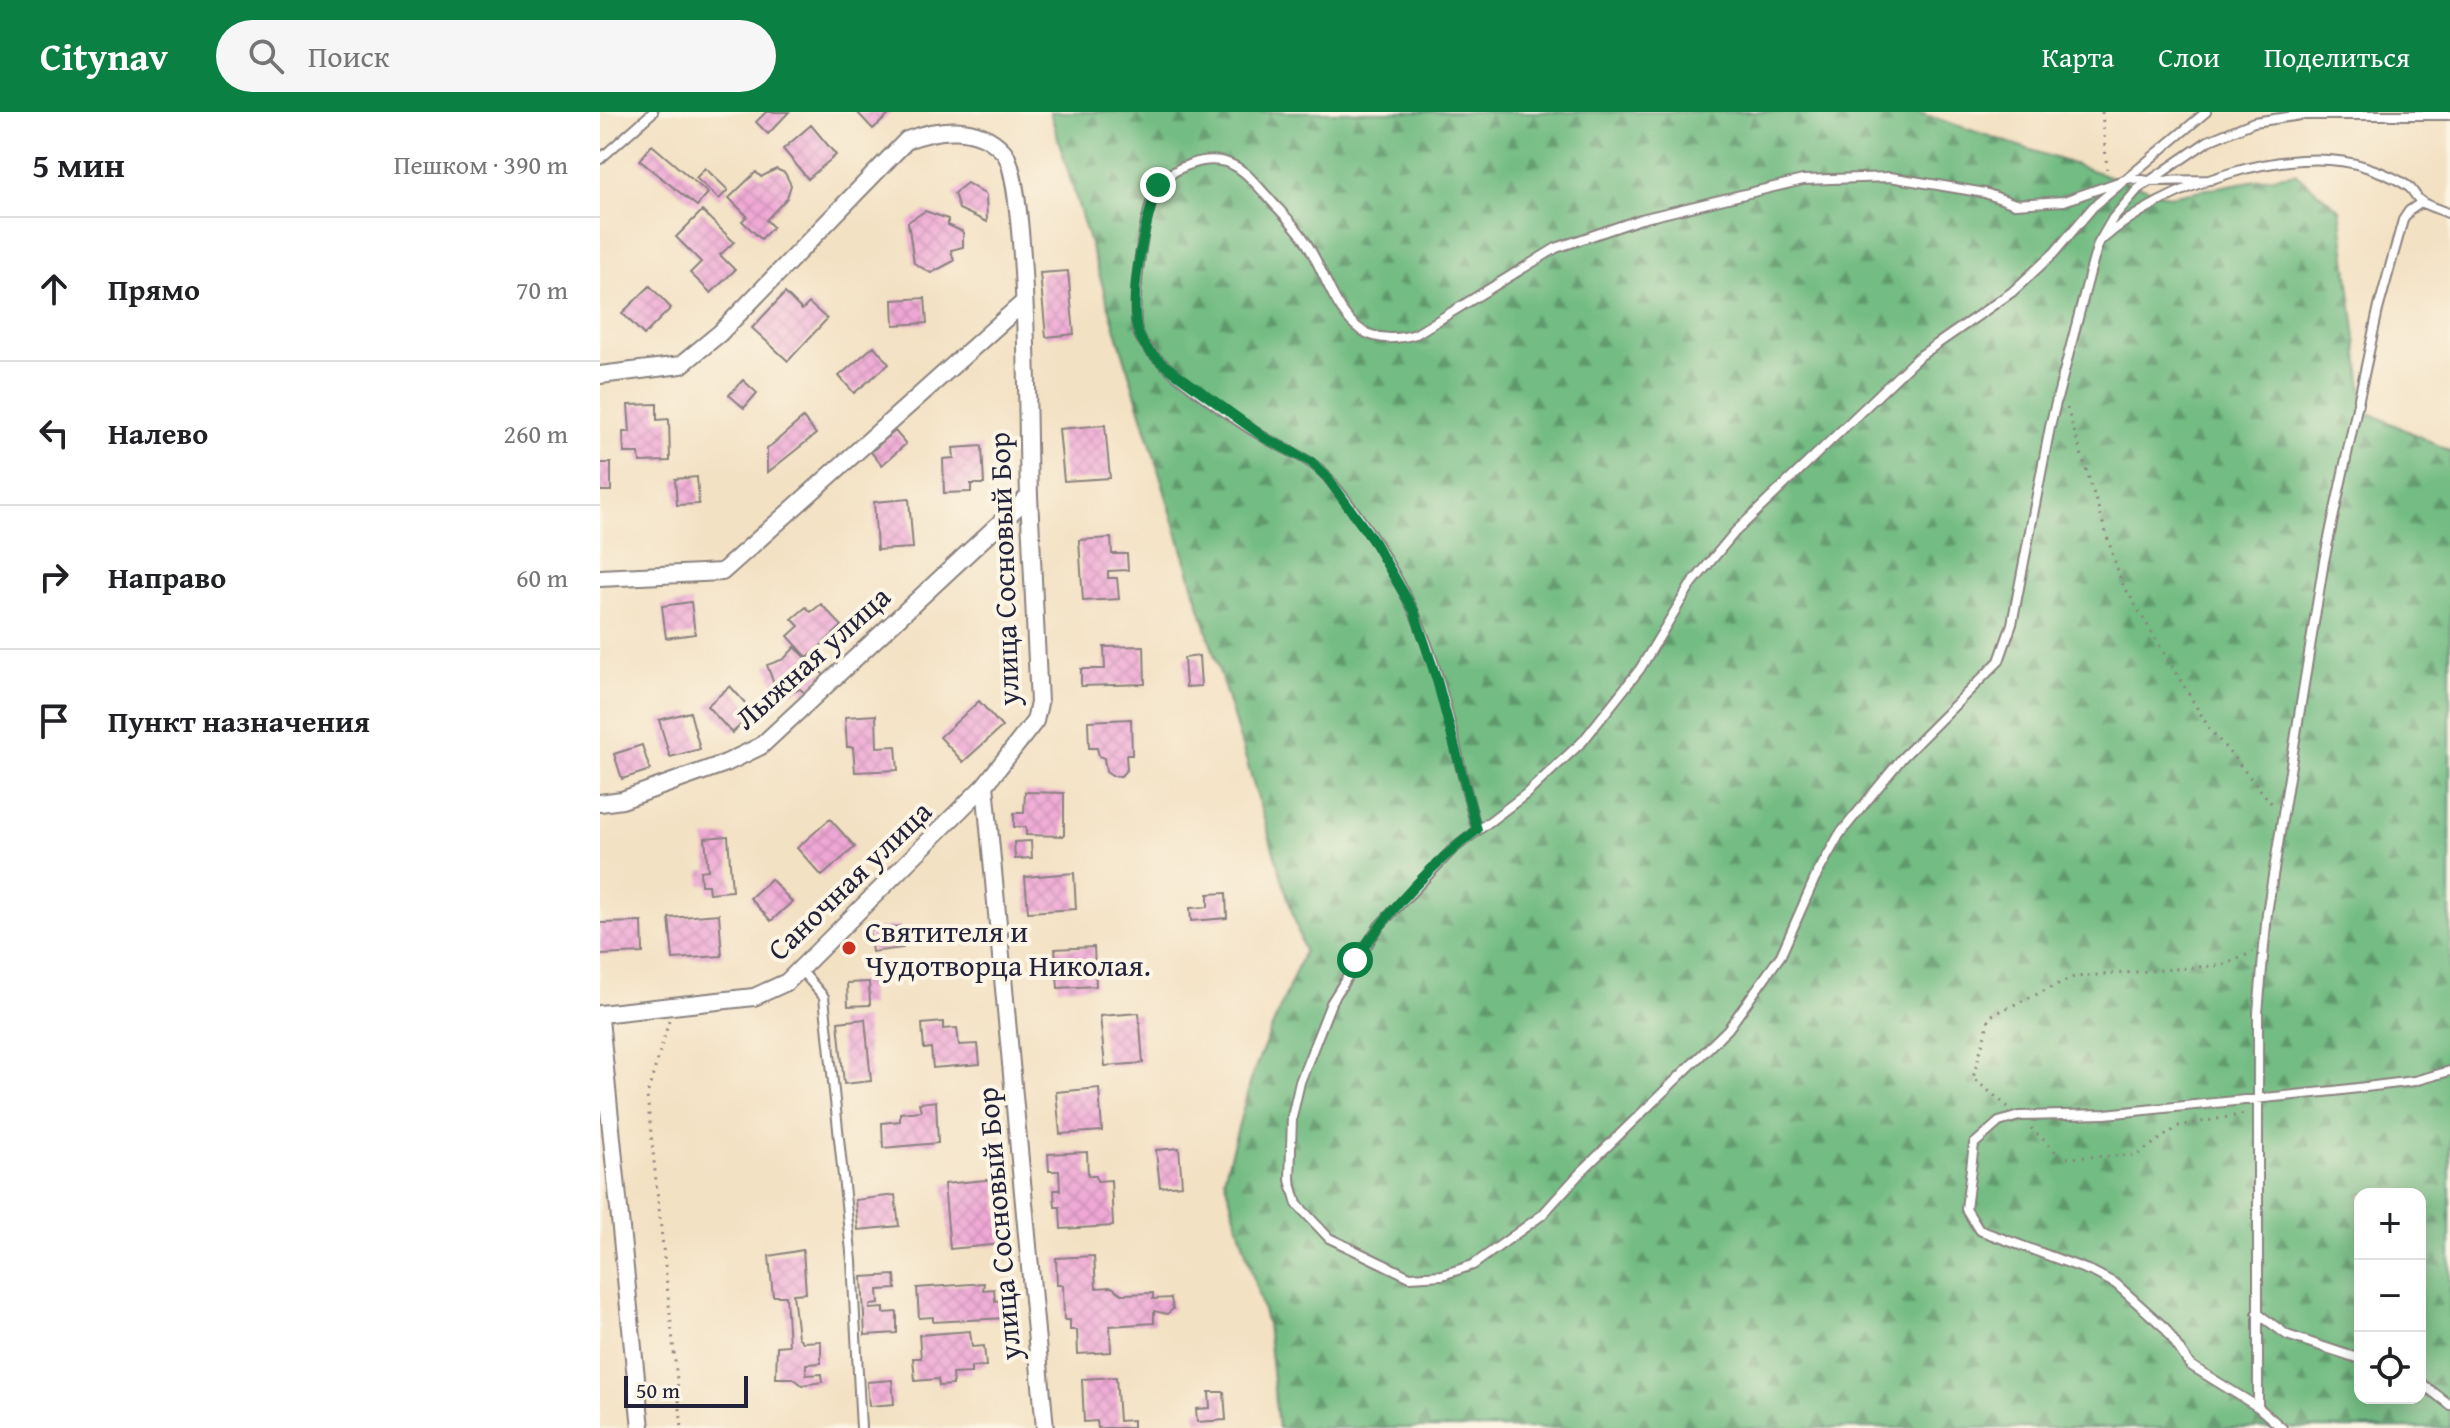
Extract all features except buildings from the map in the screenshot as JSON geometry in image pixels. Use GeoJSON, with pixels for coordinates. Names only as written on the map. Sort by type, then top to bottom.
{"type":"FeatureCollection","features":[{"type":"Feature","properties":{"kind":"street","name":"улица Сосновый Бор"},"geometry":{"type":"LineString","coordinates":[[600,375],[681,365],[720,333],[907,140],[935,129],[954,128],[981,137],[1004,151],[1015,177],[1024,302],[1039,703],[1035,721],[985,785],[1045,1428]]}},
{"type":"Feature","properties":{"kind":"street"},"geometry":{"type":"LineString","coordinates":[[600,578],[722,572],[1024,302]]}},
{"type":"Feature","properties":{"kind":"street","name":"Лыжная улица"},"geometry":{"type":"LineString","coordinates":[[600,803],[622,800],[726,763],[761,746],[1029,496]]}},
{"type":"Feature","properties":{"kind":"street","name":"Саночная улица"},"geometry":{"type":"LineString","coordinates":[[600,1017],[754,997],[779,987],[985,785]]}},
{"type":"Feature","properties":{"kind":"street"},"geometry":{"type":"LineString","coordinates":[[600,1017],[641,1428]]}},
{"type":"Feature","properties":{"kind":"lane"},"geometry":{"type":"LineString","coordinates":[[600,159],[653,112]]}},
{"type":"Feature","properties":{"kind":"lane"},"geometry":{"type":"LineString","coordinates":[[2206,112],[2093,207],[2054,253],[2012,292],[1917,358],[1735,532],[1690,586],[1640,669],[1583,741],[1526,794],[1452,850],[1379,926],[1331,1003],[1311,1048],[1292,1117],[1290,1180],[1297,1204],[1329,1238],[1410,1277],[1442,1275],[1473,1265],[1542,1215],[1581,1172],[1692,1068],[1728,1029],[1781,955],[1801,918],[1815,878],[1839,835],[1902,758],[1992,671],[2012,624],[2060,386],[2098,244],[2113,218],[2148,181],[2179,158],[2233,129],[2278,115],[2450,115]]}},
{"type":"Feature","properties":{"kind":"lane"},"geometry":{"type":"LineString","coordinates":[[2168,146],[2179,158]]}},
{"type":"Feature","properties":{"kind":"lane"},"geometry":{"type":"LineString","coordinates":[[1477,830],[1437,680],[1414,611],[1374,542],[1327,477],[1311,462],[1265,438],[1163,364],[1148,350],[1138,332],[1135,306],[1149,209],[1158,185],[1177,170],[1198,162],[1217,160],[1236,165],[1303,237],[1341,313],[1359,329],[1379,337],[1401,339],[1416,334],[1556,248],[1641,219],[1803,180],[1890,177],[1985,193],[2015,204],[2064,201],[2130,178],[2148,181],[2210,180]]}},
{"type":"Feature","properties":{"kind":"lane"},"geometry":{"type":"LineString","coordinates":[[2098,244],[2129,219],[2210,180],[2286,161],[2345,160],[2404,183],[2422,202],[2450,214]]}},
{"type":"Feature","properties":{"kind":"lane"},"geometry":{"type":"LineString","coordinates":[[2258,1407],[2258,1013],[2281,815],[2324,561],[2378,310],[2403,220],[2409,211],[2422,202]]}},
{"type":"Feature","properties":{"kind":"lane"},"geometry":{"type":"LineString","coordinates":[[800,969],[824,997],[852,1261],[861,1428]]}},
{"type":"Feature","properties":{"kind":"lane"},"geometry":{"type":"LineString","coordinates":[[2282,1428],[2258,1407],[2190,1365],[2165,1328],[2116,1284],[2093,1272],[1979,1230],[1970,1221],[1966,1209],[1974,1144],[1999,1122],[2019,1116],[2258,1104],[2414,1081],[2450,1071]]}},
{"type":"Feature","properties":{"kind":"lane"},"geometry":{"type":"LineString","coordinates":[[2257,1313],[2287,1335],[2354,1357]]}},
{"type":"Feature","properties":{"kind":"lane"},"geometry":{"type":"LineString","coordinates":[[2426,1387],[2450,1405]]}},
{"type":"Feature","properties":{"kind":"path"},"geometry":{"type":"LineString","coordinates":[[2102,112],[2107,169]]}},
{"type":"Feature","properties":{"kind":"path"},"geometry":{"type":"LineString","coordinates":[[2060,386],[2121,581],[2209,728],[2281,815]]}},
{"type":"Feature","properties":{"kind":"path"},"geometry":{"type":"LineString","coordinates":[[2258,1104],[2238,1117],[2179,1126],[2137,1155],[2062,1158],[2019,1116],[1973,1078],[1990,1016],[2074,977],[2224,965],[2264,947]]}},
{"type":"Feature","properties":{"kind":"path"},"geometry":{"type":"LineString","coordinates":[[674,1006],[647,1095],[682,1428]]}},
{"type":"Feature","properties":{"kind":"green space"},"geometry":{"type":"Polygon","coordinates":[[[1050,112],[1917,112],[2169,196],[2295,173],[2340,210],[2365,411],[2450,451],[2450,1428],[1278,1428],[1267,1324],[1224,1178],[1253,1073],[1304,951],[1050,112]]]}},
{"type":"Feature","properties":{"kind":"place","name":"Святителя и Чудотворца Николая."},"geometry":{"type":"Point","coordinates":[849,948]}},
{"type":"Feature","properties":{"kind":"route"},"geometry":{"type":"LineString","coordinates":[[1158,185],[1149,209],[1135,306],[1138,332],[1148,350],[1163,364],[1265,438],[1311,462],[1327,477],[1374,542],[1414,611],[1437,680],[1477,830],[1410,892],[1379,926],[1355,960]]}}]}
